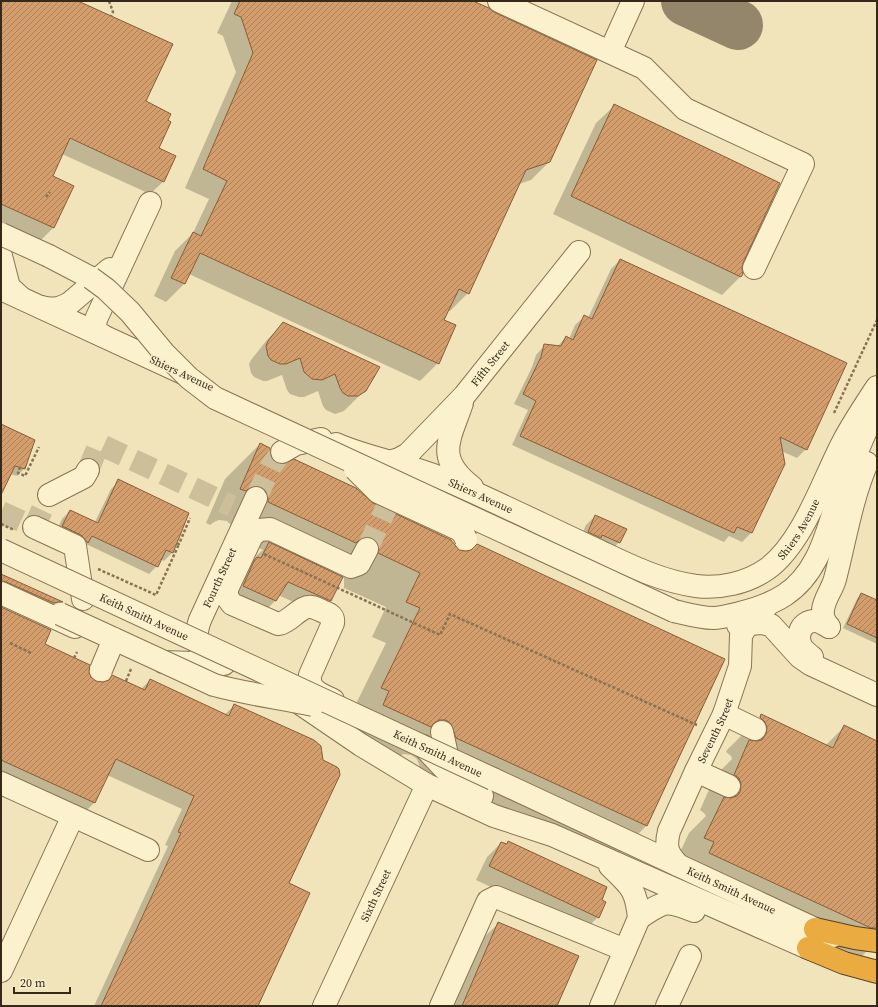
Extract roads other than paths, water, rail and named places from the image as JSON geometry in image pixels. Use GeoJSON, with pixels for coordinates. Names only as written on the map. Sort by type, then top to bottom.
{"type":"FeatureCollection","features":[{"type":"Feature","properties":{"kind":"highway"},"geometry":{"type":"LineString","coordinates":[[812,939],[855,938],[877,941]]}},
{"type":"Feature","properties":{"kind":"highway"},"geometry":{"type":"LineString","coordinates":[[812,939],[844,963],[877,972]]}},
{"type":"Feature","properties":{"kind":"street"},"geometry":{"type":"LineString","coordinates":[[498,1],[644,68],[685,109],[803,164],[754,268]]}},
{"type":"Feature","properties":{"kind":"street"},"geometry":{"type":"LineString","coordinates":[[610,52],[633,1]]}},
{"type":"Feature","properties":{"kind":"street"},"geometry":{"type":"LineString","coordinates":[[103,336],[96,330],[95,322],[150,203]]}},
{"type":"Feature","properties":{"kind":"street"},"geometry":{"type":"LineString","coordinates":[[1,234],[78,270],[106,289],[130,312],[164,353],[184,373],[215,398]]}},
{"type":"Feature","properties":{"kind":"street","name":"Fifth Street"},"geometry":{"type":"LineString","coordinates":[[388,462],[399,459],[408,454],[464,396],[579,252]]}},
{"type":"Feature","properties":{"kind":"street"},"geometry":{"type":"LineString","coordinates":[[1,256],[13,298],[53,310],[59,309],[70,303],[125,255]]}},
{"type":"Feature","properties":{"kind":"street","name":"Shiers Avenue"},"geometry":{"type":"LineString","coordinates":[[13,298],[215,398],[674,611]]}},
{"type":"Feature","properties":{"kind":"street","name":"Shiers Avenue"},"geometry":{"type":"LineString","coordinates":[[13,298],[103,336],[324,439],[367,456],[428,472],[659,577],[678,583],[698,586],[728,585],[742,582],[767,569],[784,553],[806,519],[843,441],[877,387]]}},
{"type":"Feature","properties":{"kind":"street"},"geometry":{"type":"LineString","coordinates":[[464,396],[448,441],[447,449],[449,458],[453,467],[460,476],[488,498]]}},
{"type":"Feature","properties":{"kind":"street","name":"Seventh Street"},"geometry":{"type":"LineString","coordinates":[[678,865],[669,854],[667,840],[669,831],[719,724],[740,666],[741,635],[747,624],[758,612],[775,602],[799,584],[817,558],[825,539],[840,493],[877,404]]}},
{"type":"Feature","properties":{"kind":"street"},"geometry":{"type":"LineString","coordinates":[[852,683],[809,654],[802,648],[798,639],[799,632],[803,625],[810,621],[817,621],[830,627],[824,622],[824,605],[834,581],[861,477],[869,459],[877,429]]}},
{"type":"Feature","properties":{"kind":"street"},"geometry":{"type":"LineString","coordinates":[[282,452],[304,441],[324,439]]}},
{"type":"Feature","properties":{"kind":"street"},"geometry":{"type":"LineString","coordinates":[[344,458],[378,492],[458,529],[466,539]]}},
{"type":"Feature","properties":{"kind":"street"},"geometry":{"type":"LineString","coordinates":[[49,495],[84,477],[88,470]]}},
{"type":"Feature","properties":{"kind":"street"},"geometry":{"type":"LineString","coordinates":[[389,502],[402,478],[412,472],[428,472]]}},
{"type":"Feature","properties":{"kind":"street","name":"Fourth Street"},"geometry":{"type":"LineString","coordinates":[[216,661],[198,645],[197,630],[247,503]]}},
{"type":"Feature","properties":{"kind":"street"},"geometry":{"type":"LineString","coordinates":[[24,529],[75,546],[83,599]]}},
{"type":"Feature","properties":{"kind":"street"},"geometry":{"type":"LineString","coordinates":[[367,548],[359,564],[351,567],[270,529],[259,530],[255,532],[247,546],[226,594],[232,604],[278,624],[284,622],[308,607],[314,607],[331,616],[334,620],[333,623],[310,675],[313,689],[316,692],[417,740],[464,787],[520,814],[552,835]]}},
{"type":"Feature","properties":{"kind":"street","name":"Keith Smith Avenue"},"geometry":{"type":"LineString","coordinates":[[1,550],[678,865],[812,939],[846,960],[877,964]]}},
{"type":"Feature","properties":{"kind":"street","name":"Keith Smith Avenue"},"geometry":{"type":"LineString","coordinates":[[1,561],[282,692],[360,745],[427,785],[494,816],[552,835],[774,933],[877,948]]}},
{"type":"Feature","properties":{"kind":"street"},"geometry":{"type":"LineString","coordinates":[[1,593],[148,660],[167,662],[216,661]]}},
{"type":"Feature","properties":{"kind":"street","name":"Seventh Street"},"geometry":{"type":"LineString","coordinates":[[674,611],[696,617],[714,618],[749,611],[775,602]]}},
{"type":"Feature","properties":{"kind":"street"},"geometry":{"type":"LineString","coordinates":[[674,611],[694,621],[717,627],[765,624],[774,628],[800,657],[810,664],[877,695]]}},
{"type":"Feature","properties":{"kind":"street"},"geometry":{"type":"LineString","coordinates":[[60,614],[214,685],[354,714]]}},
{"type":"Feature","properties":{"kind":"street"},"geometry":{"type":"LineString","coordinates":[[101,670],[114,639]]}},
{"type":"Feature","properties":{"kind":"street"},"geometry":{"type":"LineString","coordinates":[[719,724],[755,729]]}},
{"type":"Feature","properties":{"kind":"street"},"geometry":{"type":"LineString","coordinates":[[442,732],[452,776]]}},
{"type":"Feature","properties":{"kind":"street"},"geometry":{"type":"LineString","coordinates":[[696,771],[729,786]]}},
{"type":"Feature","properties":{"kind":"street"},"geometry":{"type":"LineString","coordinates":[[1,783],[148,850]]}},
{"type":"Feature","properties":{"kind":"street","name":"Sixth Street"},"geometry":{"type":"LineString","coordinates":[[324,1006],[427,785]]}},
{"type":"Feature","properties":{"kind":"street"},"geometry":{"type":"LineString","coordinates":[[1,971],[72,816]]}},
{"type":"Feature","properties":{"kind":"street"},"geometry":{"type":"LineString","coordinates":[[601,857],[635,893],[640,918]]}},
{"type":"Feature","properties":{"kind":"street"},"geometry":{"type":"LineString","coordinates":[[441,1006],[488,901],[496,898],[625,950]]}},
{"type":"Feature","properties":{"kind":"street"},"geometry":{"type":"LineString","coordinates":[[601,1006],[640,918],[659,904],[666,902],[672,903],[711,917],[774,933]]}},
{"type":"Feature","properties":{"kind":"street","name":"Keith Smith Avenue"},"geometry":{"type":"LineString","coordinates":[[774,933],[807,961],[861,977],[877,984]]}},
{"type":"Feature","properties":{"kind":"street"},"geometry":{"type":"LineString","coordinates":[[667,1006],[690,956]]}},
{"type":"Feature","properties":{"kind":"tunnel"},"geometry":{"type":"LineString","coordinates":[[88,470],[99,444],[232,506]]}},
{"type":"Feature","properties":{"kind":"tunnel"},"geometry":{"type":"LineString","coordinates":[[256,498],[271,466],[282,452]]}},
{"type":"Feature","properties":{"kind":"tunnel"},"geometry":{"type":"LineString","coordinates":[[1,512],[34,527],[49,495]]}},
{"type":"Feature","properties":{"kind":"tunnel"},"geometry":{"type":"LineString","coordinates":[[367,549],[389,502]]}}]}
